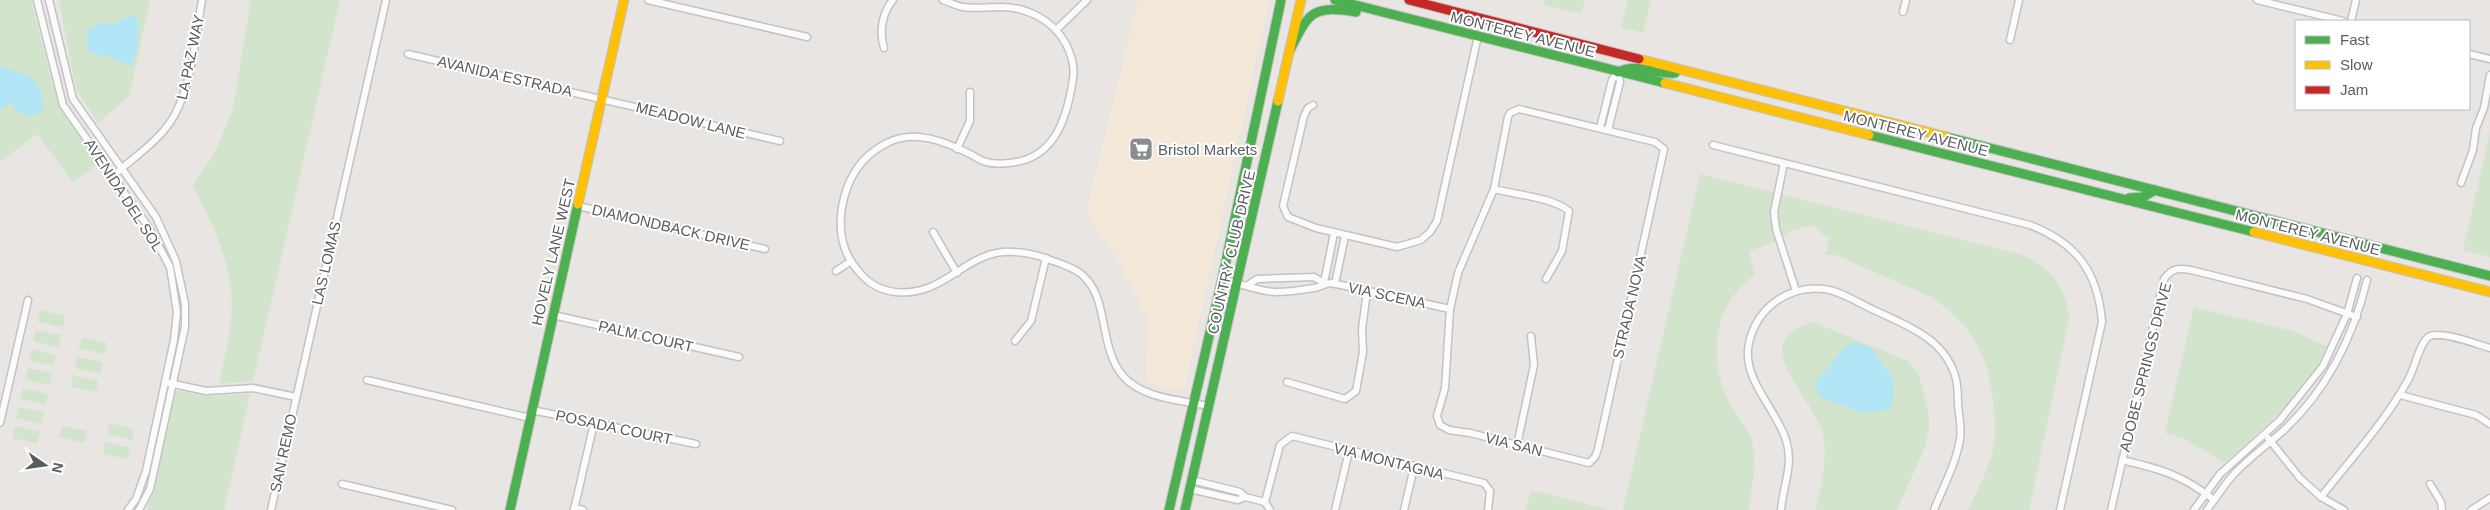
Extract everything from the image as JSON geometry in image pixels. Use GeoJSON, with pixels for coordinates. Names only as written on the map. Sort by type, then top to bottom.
{"type":"FeatureCollection","features":[{"type":"Feature","properties":{"kind":"main road","name":"HOVELY LANE WEST"},"geometry":{"type":"LineString","coordinates":[[510,510],[624,0]]}},
{"type":"Feature","properties":{"kind":"main road","name":"COUNTRY CLUB DRIVE"},"geometry":{"type":"LineString","coordinates":[[1170,510],[1222,280],[1281,0]]}},
{"type":"Feature","properties":{"kind":"main road","name":"COUNTRY CLUB DRIVE"},"geometry":{"type":"LineString","coordinates":[[1185,510],[1239,283],[1301,0]]}},
{"type":"Feature","properties":{"kind":"main road","name":"MONTEREY AVENUE"},"geometry":{"type":"LineString","coordinates":[[1334,0],[2490,292]]}},
{"type":"Feature","properties":{"kind":"main road","name":"MONTEREY AVENUE"},"geometry":{"type":"LineString","coordinates":[[1409,0],[1684,72],[2490,276]]}},
{"type":"Feature","properties":{"kind":"main road"},"geometry":{"type":"LineString","coordinates":[[1290,50],[1306,19],[1316,10],[1326,8],[1389,14]]}},
{"type":"Feature","properties":{"kind":"main road"},"geometry":{"type":"LineString","coordinates":[[1618,72],[1631,66],[1662,74],[1684,72]]}},
{"type":"Feature","properties":{"kind":"main road"},"geometry":{"type":"LineString","coordinates":[[2091,192],[2136,198],[2147,195],[2155,190]]}},
{"type":"Feature","properties":{"kind":"street","name":"AVENIDA DEL SOL"},"geometry":{"type":"LineString","coordinates":[[37,0],[63,105],[149,228],[170,267],[177,312],[169,383],[150,489],[139,510]]}},
{"type":"Feature","properties":{"kind":"street","name":"AVENIDA DEL SOL"},"geometry":{"type":"LineString","coordinates":[[49,0],[73,99],[156,218],[176,261],[185,304],[185,326],[146,471],[136,499],[128,510]]}},
{"type":"Feature","properties":{"kind":"street","name":"LA PAZ WAY"},"geometry":{"type":"LineString","coordinates":[[113,176],[160,135],[175,116],[184,96],[202,0]]}},
{"type":"Feature","properties":{"kind":"street","name":"LAS LOMAS"},"geometry":{"type":"LineString","coordinates":[[296,397],[386,0]]}},
{"type":"Feature","properties":{"kind":"street"},"geometry":{"type":"LineString","coordinates":[[648,0],[808,37]]}},
{"type":"Feature","properties":{"kind":"street"},"geometry":{"type":"LineString","coordinates":[[884,48],[880,35],[888,5],[893,0]]}},
{"type":"Feature","properties":{"kind":"street"},"geometry":{"type":"LineString","coordinates":[[943,0],[960,6],[978,8],[1001,6],[1027,10],[1056,30],[1071,54],[1074,75],[1061,128],[1042,152],[1028,160],[1014,163],[999,164],[982,161],[923,136],[904,136],[890,141],[864,158],[852,173],[842,206],[841,241],[851,261],[870,283],[886,291],[921,291],[989,255],[1003,252],[1046,258],[1070,267],[1088,280],[1098,300],[1106,343],[1122,375],[1138,388],[1153,394],[1209,406]]}},
{"type":"Feature","properties":{"kind":"street"},"geometry":{"type":"LineString","coordinates":[[978,0],[978,8]]}},
{"type":"Feature","properties":{"kind":"street"},"geometry":{"type":"LineString","coordinates":[[1056,30],[1087,0]]}},
{"type":"Feature","properties":{"kind":"street"},"geometry":{"type":"LineString","coordinates":[[1903,12],[1906,0]]}},
{"type":"Feature","properties":{"kind":"street"},"geometry":{"type":"LineString","coordinates":[[2010,40],[2019,0]]}},
{"type":"Feature","properties":{"kind":"street"},"geometry":{"type":"LineString","coordinates":[[2257,0],[2339,20]]}},
{"type":"Feature","properties":{"kind":"street"},"geometry":{"type":"LineString","coordinates":[[2351,20],[2356,0]]}},
{"type":"Feature","properties":{"kind":"street"},"geometry":{"type":"LineString","coordinates":[[1313,105],[1308,108],[1304,116],[1283,206],[1288,217],[1334,233],[1397,247],[1420,240],[1430,232],[1440,210],[1478,36]]}},
{"type":"Feature","properties":{"kind":"street","name":"AVANIDA ESTRADA"},"geometry":{"type":"LineString","coordinates":[[408,54],[602,98]]}},
{"type":"Feature","properties":{"kind":"street"},"geometry":{"type":"LineString","coordinates":[[2470,54],[2490,58]]}},
{"type":"Feature","properties":{"kind":"street"},"geometry":{"type":"LineString","coordinates":[[1600,128],[1612,80],[1618,72]]}},
{"type":"Feature","properties":{"kind":"street"},"geometry":{"type":"LineString","coordinates":[[1450,309],[1458,274],[1494,190],[1503,136],[1510,113],[1519,110],[1608,130],[1620,82],[1618,72]]}},
{"type":"Feature","properties":{"kind":"street"},"geometry":{"type":"LineString","coordinates":[[2461,184],[2473,150],[2476,128],[2484,108],[2490,75]]}},
{"type":"Feature","properties":{"kind":"street"},"geometry":{"type":"LineString","coordinates":[[957,149],[970,121],[970,92]]}},
{"type":"Feature","properties":{"kind":"street","name":"MEADOW LANE"},"geometry":{"type":"LineString","coordinates":[[602,98],[780,141]]}},
{"type":"Feature","properties":{"kind":"street"},"geometry":{"type":"LineString","coordinates":[[1607,100],[1616,102]]}},
{"type":"Feature","properties":{"kind":"street","name":"STRADA NOVA"},"geometry":{"type":"LineString","coordinates":[[1589,463],[1595,457],[1598,449],[1664,149],[1655,142],[1608,130]]}},
{"type":"Feature","properties":{"kind":"street"},"geometry":{"type":"LineString","coordinates":[[1713,144],[2030,225],[2061,240],[2082,260],[2099,295],[2102,322],[2060,510]]}},
{"type":"Feature","properties":{"kind":"street"},"geometry":{"type":"LineString","coordinates":[[1784,163],[1774,212],[1776,229],[1796,291]]}},
{"type":"Feature","properties":{"kind":"street"},"geometry":{"type":"LineString","coordinates":[[1494,190],[1551,202],[1561,205],[1570,211],[1562,251],[1546,279]]}},
{"type":"Feature","properties":{"kind":"street","name":"DIAMONDBACK DRIVE"},"geometry":{"type":"LineString","coordinates":[[578,206],[765,249]]}},
{"type":"Feature","properties":{"kind":"street"},"geometry":{"type":"LineString","coordinates":[[933,232],[957,273]]}},
{"type":"Feature","properties":{"kind":"street"},"geometry":{"type":"LineString","coordinates":[[1324,283],[1334,233]]}},
{"type":"Feature","properties":{"kind":"street"},"geometry":{"type":"LineString","coordinates":[[1335,284],[1345,236]]}},
{"type":"Feature","properties":{"kind":"street"},"geometry":{"type":"LineString","coordinates":[[1330,254],[1341,256]]}},
{"type":"Feature","properties":{"kind":"street"},"geometry":{"type":"LineString","coordinates":[[1015,341],[1031,321],[1046,258]]}},
{"type":"Feature","properties":{"kind":"street"},"geometry":{"type":"LineString","coordinates":[[836,271],[851,261]]}},
{"type":"Feature","properties":{"kind":"street","name":"ADOBE SPRINGS DRIVE"},"geometry":{"type":"LineString","coordinates":[[2111,510],[2164,278],[2170,271],[2178,268],[2307,299],[2357,317]]}},
{"type":"Feature","properties":{"kind":"street","name":"VIA SCENA"},"geometry":{"type":"LineString","coordinates":[[1248,285],[1257,279],[1314,277],[1324,283],[1450,309]]}},
{"type":"Feature","properties":{"kind":"street"},"geometry":{"type":"LineString","coordinates":[[2194,510],[2205,493],[2240,454],[2264,434],[2305,391],[2323,366],[2347,314],[2357,278]]}},
{"type":"Feature","properties":{"kind":"street","name":"VIA SCENA"},"geometry":{"type":"LineString","coordinates":[[1222,280],[1248,285],[1254,290],[1276,292],[1317,287],[1324,283]]}},
{"type":"Feature","properties":{"kind":"street"},"geometry":{"type":"LineString","coordinates":[[2206,510],[2235,473],[2283,431],[2315,396],[2337,361],[2353,330],[2367,280]]}},
{"type":"Feature","properties":{"kind":"street"},"geometry":{"type":"LineString","coordinates":[[1781,510],[1790,458],[1779,424],[1752,375],[1749,360],[1749,343],[1757,323],[1770,304],[1784,295],[1805,288],[1826,289],[1909,326],[1933,340],[1949,360],[1956,380],[1960,438],[1956,458],[1934,510]]}},
{"type":"Feature","properties":{"kind":"street"},"geometry":{"type":"LineString","coordinates":[[1286,382],[1345,399],[1356,391],[1363,352],[1362,329],[1367,291]]}},
{"type":"Feature","properties":{"kind":"street"},"geometry":{"type":"LineString","coordinates":[[0,423],[28,300]]}},
{"type":"Feature","properties":{"kind":"street","name":"VIA SAN"},"geometry":{"type":"LineString","coordinates":[[1450,309],[1445,388],[1437,416],[1440,425],[1449,430],[1589,463]]}},
{"type":"Feature","properties":{"kind":"street","name":"PALM COURT"},"geometry":{"type":"LineString","coordinates":[[553,315],[739,357]]}},
{"type":"Feature","properties":{"kind":"street"},"geometry":{"type":"LineString","coordinates":[[1517,445],[1534,365],[1531,336]]}},
{"type":"Feature","properties":{"kind":"street"},"geometry":{"type":"LineString","coordinates":[[2321,497],[2400,395],[2414,370],[2426,340],[2431,336],[2444,336],[2490,348]]}},
{"type":"Feature","properties":{"kind":"street","name":"POSADA COURT"},"geometry":{"type":"LineString","coordinates":[[367,380],[531,414],[594,423],[696,444]]}},
{"type":"Feature","properties":{"kind":"street"},"geometry":{"type":"LineString","coordinates":[[169,383],[206,391],[253,388],[296,397]]}},
{"type":"Feature","properties":{"kind":"street"},"geometry":{"type":"LineString","coordinates":[[2400,395],[2476,416],[2490,424]]}},
{"type":"Feature","properties":{"kind":"street","name":"SAN REMO"},"geometry":{"type":"LineString","coordinates":[[270,510],[296,397]]}},
{"type":"Feature","properties":{"kind":"street"},"geometry":{"type":"LineString","coordinates":[[583,510],[574,509],[594,423]]}},
{"type":"Feature","properties":{"kind":"street"},"geometry":{"type":"LineString","coordinates":[[2264,434],[2300,478],[2321,497],[2344,510]]}},
{"type":"Feature","properties":{"kind":"street","name":"VIA MONTAGNA"},"geometry":{"type":"LineString","coordinates":[[1265,502],[1280,445],[1292,436],[1484,483],[1490,491],[1488,510]]}},
{"type":"Feature","properties":{"kind":"street"},"geometry":{"type":"LineString","coordinates":[[1335,510],[1349,451]]}},
{"type":"Feature","properties":{"kind":"street"},"geometry":{"type":"LineString","coordinates":[[2122,460],[2156,468],[2185,479],[2214,500]]}},
{"type":"Feature","properties":{"kind":"street"},"geometry":{"type":"LineString","coordinates":[[1404,510],[1414,466]]}},
{"type":"Feature","properties":{"kind":"street"},"geometry":{"type":"LineString","coordinates":[[342,484],[452,510]]}},
{"type":"Feature","properties":{"kind":"street"},"geometry":{"type":"LineString","coordinates":[[2430,484],[2441,502],[2442,510]]}},
{"type":"Feature","properties":{"kind":"street"},"geometry":{"type":"LineString","coordinates":[[1191,485],[1238,500],[1245,497]]}},
{"type":"Feature","properties":{"kind":"street"},"geometry":{"type":"LineString","coordinates":[[1191,485],[1240,492],[1245,497],[1265,502],[1270,510]]}},
{"type":"Feature","properties":{"kind":"street"},"geometry":{"type":"LineString","coordinates":[[2471,510],[2490,498]]}},
{"type":"Feature","properties":{"kind":"shaded area"},"geometry":{"type":"Polygon","coordinates":[[[1138,0],[1269,1],[1184,391],[1145,383],[1148,321],[1115,255],[1086,213],[1138,0]]]}},
{"type":"Feature","properties":{"kind":"green space"},"geometry":{"type":"Polygon","coordinates":[[[0,0],[31,0],[56,98],[99,163],[73,182],[37,134],[0,162],[0,0]]]}},
{"type":"Feature","properties":{"kind":"green space"},"geometry":{"type":"Polygon","coordinates":[[[59,0],[148,0],[149,6],[129,96],[98,123],[76,89],[59,0]]]}},
{"type":"Feature","properties":{"kind":"green space"},"geometry":{"type":"Polygon","coordinates":[[[251,0],[340,0],[253,381],[219,384],[231,324],[231,289],[229,275],[217,236],[193,186],[215,153],[233,109],[251,0]]]}},
{"type":"Feature","properties":{"kind":"green space"},"geometry":{"type":"Polygon","coordinates":[[[1545,0],[1585,0],[1581,14],[1544,5],[1545,0]]]}},
{"type":"Feature","properties":{"kind":"green space"},"geometry":{"type":"Polygon","coordinates":[[[1628,0],[1651,0],[1643,33],[1621,27],[1628,0]]]}},
{"type":"Feature","properties":{"kind":"green space"},"geometry":{"type":"Polygon","coordinates":[[[2490,133],[2490,257],[2463,250],[2490,133]]]}},
{"type":"Feature","properties":{"kind":"green space"},"geometry":{"type":"Polygon","coordinates":[[[1700,174],[2022,255],[2042,266],[2056,280],[2065,297],[2069,319],[2029,510],[1968,510],[1991,458],[1995,426],[1991,384],[1987,368],[1982,354],[1967,329],[1945,307],[1931,297],[1836,255],[1825,255],[1829,239],[1812,225],[1790,231],[1776,242],[1749,251],[1755,275],[1741,287],[1730,301],[1718,333],[1716,351],[1722,385],[1732,407],[1750,437],[1754,450],[1749,510],[1623,510],[1700,174]]]}},
{"type":"Feature","properties":{"kind":"green space"},"geometry":{"type":"Polygon","coordinates":[[[2194,307],[2292,331],[2327,346],[2307,380],[2282,410],[2224,463],[2185,439],[2165,433],[2194,307]]]}},
{"type":"Feature","properties":{"kind":"green space"},"geometry":{"type":"Polygon","coordinates":[[[40,310],[65,316],[63,327],[38,322],[40,310]]]}},
{"type":"Feature","properties":{"kind":"green space"},"geometry":{"type":"Polygon","coordinates":[[[1813,322],[1908,361],[1919,375],[1928,410],[1929,428],[1925,447],[1897,510],[1816,510],[1822,482],[1825,453],[1823,434],[1817,419],[1788,372],[1783,356],[1784,343],[1793,331],[1813,322]]]}},
{"type":"Feature","properties":{"kind":"green space"},"geometry":{"type":"Polygon","coordinates":[[[36,330],[61,335],[58,347],[33,341],[36,330]]]}},
{"type":"Feature","properties":{"kind":"green space"},"geometry":{"type":"Polygon","coordinates":[[[82,337],[107,343],[104,354],[79,348],[82,337]]]}},
{"type":"Feature","properties":{"kind":"green space"},"geometry":{"type":"Polygon","coordinates":[[[31,349],[56,355],[53,366],[29,360],[31,349]]]}},
{"type":"Feature","properties":{"kind":"green space"},"geometry":{"type":"Polygon","coordinates":[[[77,357],[102,362],[100,374],[75,368],[77,357]]]}},
{"type":"Feature","properties":{"kind":"green space"},"geometry":{"type":"Polygon","coordinates":[[[28,368],[52,373],[50,385],[25,379],[28,368]]]}},
{"type":"Feature","properties":{"kind":"green space"},"geometry":{"type":"Polygon","coordinates":[[[73,375],[98,381],[96,392],[71,387],[73,375]]]}},
{"type":"Feature","properties":{"kind":"green space"},"geometry":{"type":"Polygon","coordinates":[[[23,388],[48,394],[46,405],[21,399],[23,388]]]}},
{"type":"Feature","properties":{"kind":"green space"},"geometry":{"type":"Polygon","coordinates":[[[175,390],[206,396],[250,394],[224,510],[147,510],[175,390]]]}},
{"type":"Feature","properties":{"kind":"green space"},"geometry":{"type":"Polygon","coordinates":[[[19,407],[44,412],[41,424],[16,418],[19,407]]]}},
{"type":"Feature","properties":{"kind":"green space"},"geometry":{"type":"Polygon","coordinates":[[[109,423],[134,429],[132,440],[107,434],[109,423]]]}},
{"type":"Feature","properties":{"kind":"green space"},"geometry":{"type":"Polygon","coordinates":[[[15,426],[40,432],[37,443],[12,438],[15,426]]]}},
{"type":"Feature","properties":{"kind":"green space"},"geometry":{"type":"Polygon","coordinates":[[[62,426],[87,431],[84,443],[59,437],[62,426]]]}},
{"type":"Feature","properties":{"kind":"green space"},"geometry":{"type":"Polygon","coordinates":[[[105,442],[130,448],[128,459],[103,454],[105,442]]]}},
{"type":"Feature","properties":{"kind":"green space"},"geometry":{"type":"Polygon","coordinates":[[[1531,490],[1609,510],[1525,510],[1531,490]]]}},
{"type":"Feature","properties":{"kind":"water"},"geometry":{"type":"Polygon","coordinates":[[[125,17],[136,17],[139,35],[131,67],[111,57],[94,54],[87,48],[87,31],[91,28],[100,24],[115,24],[125,17]]]}},
{"type":"Feature","properties":{"kind":"water"},"geometry":{"type":"Polygon","coordinates":[[[0,66],[31,78],[40,89],[44,109],[32,117],[18,112],[10,103],[0,111],[0,66]]]}},
{"type":"Feature","properties":{"kind":"water"},"geometry":{"type":"Polygon","coordinates":[[[1850,343],[1860,343],[1867,346],[1893,375],[1894,395],[1890,409],[1865,414],[1823,398],[1818,393],[1815,384],[1850,343]]]}},
{"type":"Feature","properties":{"kind":"traffic: fast"},"geometry":{"type":"LineString","coordinates":[[1169,510],[1222,280],[1281,0]]}},
{"type":"Feature","properties":{"kind":"traffic: fast"},"geometry":{"type":"LineString","coordinates":[[1335,0],[1665,83]]}},
{"type":"Feature","properties":{"kind":"traffic: fast"},"geometry":{"type":"LineString","coordinates":[[1290,50],[1302,27],[1314,14],[1330,10],[1356,12]]}},
{"type":"Feature","properties":{"kind":"traffic: fast"},"geometry":{"type":"LineString","coordinates":[[1618,72],[1639,68],[1675,73]]}},
{"type":"Feature","properties":{"kind":"traffic: fast"},"geometry":{"type":"LineString","coordinates":[[1185,510],[1278,101]]}},
{"type":"Feature","properties":{"kind":"traffic: fast"},"geometry":{"type":"LineString","coordinates":[[1869,135],[2254,232]]}},
{"type":"Feature","properties":{"kind":"traffic: fast"},"geometry":{"type":"LineString","coordinates":[[1947,137],[2490,276]]}},
{"type":"Feature","properties":{"kind":"traffic: fast"},"geometry":{"type":"LineString","coordinates":[[2129,198],[2143,197],[2155,190]]}},
{"type":"Feature","properties":{"kind":"traffic: fast"},"geometry":{"type":"LineString","coordinates":[[510,510],[578,204]]}},
{"type":"Feature","properties":{"kind":"traffic: slow"},"geometry":{"type":"LineString","coordinates":[[578,204],[624,0]]}},
{"type":"Feature","properties":{"kind":"traffic: slow"},"geometry":{"type":"LineString","coordinates":[[1278,101],[1301,0]]}},
{"type":"Feature","properties":{"kind":"traffic: slow"},"geometry":{"type":"LineString","coordinates":[[1639,59],[1947,137]]}},
{"type":"Feature","properties":{"kind":"traffic: slow"},"geometry":{"type":"LineString","coordinates":[[1665,83],[1869,135]]}},
{"type":"Feature","properties":{"kind":"traffic: slow"},"geometry":{"type":"LineString","coordinates":[[2254,232],[2490,292]]}},
{"type":"Feature","properties":{"kind":"traffic: jam"},"geometry":{"type":"LineString","coordinates":[[1409,0],[1639,59]]}},
{"type":"Feature","properties":{"kind":"place","name":"Bristol Markets"},"geometry":{"type":"Point","coordinates":[1141,149]}}]}
